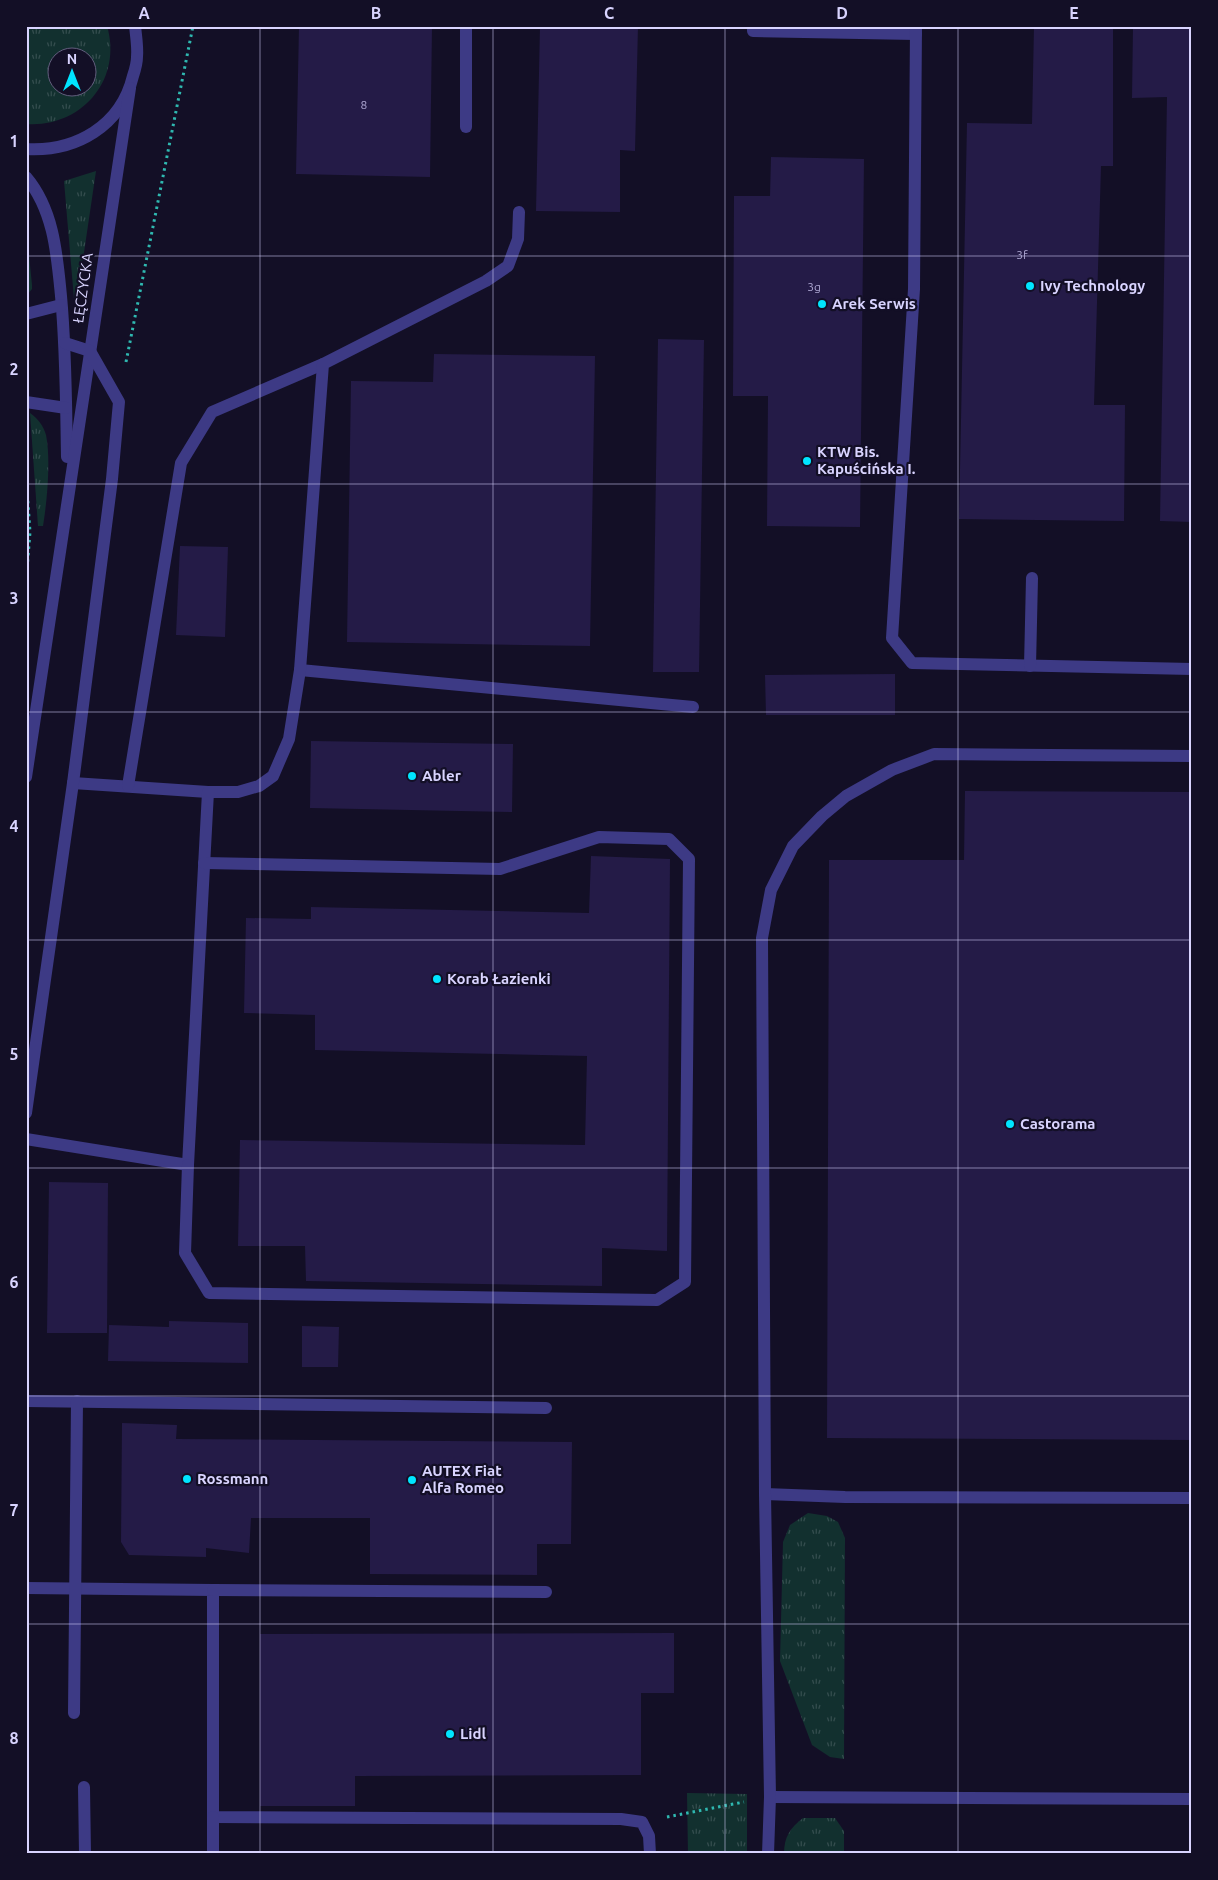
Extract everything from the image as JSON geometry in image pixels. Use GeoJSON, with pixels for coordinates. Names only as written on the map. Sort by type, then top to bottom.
{"type":"FeatureCollection","features":[{"type":"Feature","properties":{"kind":"street"},"geometry":{"type":"LineString","coordinates":[[135,26],[138,58]]}},
{"type":"Feature","properties":{"kind":"street"},"geometry":{"type":"LineString","coordinates":[[26,149],[42,150],[65,147],[86,138],[104,125],[119,108],[130,88],[138,58],[143,26]]}},
{"type":"Feature","properties":{"kind":"street"},"geometry":{"type":"LineString","coordinates":[[466,26],[466,127]]}},
{"type":"Feature","properties":{"kind":"street"},"geometry":{"type":"LineString","coordinates":[[753,26],[753,31],[916,30],[914,289],[892,638],[912,663],[1192,670]]}},
{"type":"Feature","properties":{"kind":"street","name":"ŁĘCZYCKA"},"geometry":{"type":"LineString","coordinates":[[26,777],[130,88]]}},
{"type":"Feature","properties":{"kind":"street","name":"ŁĘCZYCKA"},"geometry":{"type":"LineString","coordinates":[[26,177],[32,183],[50,221],[56,246],[65,342],[68,492]]}},
{"type":"Feature","properties":{"kind":"street"},"geometry":{"type":"LineString","coordinates":[[128,786],[181,463],[212,412],[323,364],[486,281],[508,266],[518,239],[520,212]]}},
{"type":"Feature","properties":{"kind":"street"},"geometry":{"type":"LineString","coordinates":[[26,314],[61,305]]}},
{"type":"Feature","properties":{"kind":"street"},"geometry":{"type":"LineString","coordinates":[[26,1113],[73,783],[112,479],[118,402],[90,351],[65,342]]}},
{"type":"Feature","properties":{"kind":"street"},"geometry":{"type":"LineString","coordinates":[[73,783],[208,792],[238,792],[259,786],[273,776],[289,738],[300,670],[323,364]]}},
{"type":"Feature","properties":{"kind":"street"},"geometry":{"type":"LineString","coordinates":[[26,402],[66,408]]}},
{"type":"Feature","properties":{"kind":"street"},"geometry":{"type":"LineString","coordinates":[[1030,666],[1032,578]]}},
{"type":"Feature","properties":{"kind":"street"},"geometry":{"type":"LineString","coordinates":[[300,670],[693,708]]}},
{"type":"Feature","properties":{"kind":"street"},"geometry":{"type":"LineString","coordinates":[[768,1854],[770,1797],[765,1494],[762,938],[771,890],[793,846],[822,816],[846,796],[892,770],[934,754],[1192,756]]}},
{"type":"Feature","properties":{"kind":"street"},"geometry":{"type":"LineString","coordinates":[[204,863],[500,869],[598,837],[668,839],[689,859],[685,1282],[657,1300],[209,1293],[185,1253],[188,1165],[204,863],[208,792]]}},
{"type":"Feature","properties":{"kind":"street"},"geometry":{"type":"LineString","coordinates":[[26,1139],[188,1165]]}},
{"type":"Feature","properties":{"kind":"street"},"geometry":{"type":"LineString","coordinates":[[26,1401],[546,1408]]}},
{"type":"Feature","properties":{"kind":"street"},"geometry":{"type":"LineString","coordinates":[[74,1713],[76,1401]]}},
{"type":"Feature","properties":{"kind":"street"},"geometry":{"type":"LineString","coordinates":[[765,1494],[845,1497],[1192,1498]]}},
{"type":"Feature","properties":{"kind":"street"},"geometry":{"type":"LineString","coordinates":[[26,1588],[546,1592]]}},
{"type":"Feature","properties":{"kind":"street"},"geometry":{"type":"LineString","coordinates":[[213,1590],[213,1854]]}},
{"type":"Feature","properties":{"kind":"street"},"geometry":{"type":"LineString","coordinates":[[84,1787],[86,1854]]}},
{"type":"Feature","properties":{"kind":"street"},"geometry":{"type":"LineString","coordinates":[[770,1797],[1192,1799]]}},
{"type":"Feature","properties":{"kind":"street"},"geometry":{"type":"LineString","coordinates":[[213,1817],[611,1819],[642,1822],[649,1836],[650,1854]]}},
{"type":"Feature","properties":{"kind":"path"},"geometry":{"type":"LineString","coordinates":[[118,402],[193,26]]}},
{"type":"Feature","properties":{"kind":"path"},"geometry":{"type":"LineString","coordinates":[[26,475],[30,532],[26,582]]}},
{"type":"Feature","properties":{"kind":"path"},"geometry":{"type":"LineString","coordinates":[[642,1822],[770,1797]]}},
{"type":"Feature","properties":{"kind":"green space"},"geometry":{"type":"Polygon","coordinates":[[[26,26],[107,26],[110,46],[109,65],[98,90],[98,48],[48,48],[48,98],[92,98],[80,109],[64,118],[46,123],[26,124],[26,26]]]}},
{"type":"Feature","properties":{"kind":"green space"},"geometry":{"type":"Polygon","coordinates":[[[96,171],[77,300],[74,299],[64,181],[96,171]]]}},
{"type":"Feature","properties":{"kind":"green space"},"geometry":{"type":"Polygon","coordinates":[[[26,226],[32,289],[26,296],[26,226]]]}},
{"type":"Feature","properties":{"kind":"green space"},"geometry":{"type":"Polygon","coordinates":[[[30,413],[38,420],[46,435],[48,481],[43,526],[38,526],[30,413]]]}},
{"type":"Feature","properties":{"kind":"green space"},"geometry":{"type":"Polygon","coordinates":[[[808,1513],[827,1516],[838,1522],[845,1538],[844,1759],[830,1757],[812,1745],[780,1661],[783,1542],[790,1525],[808,1513]]]}},
{"type":"Feature","properties":{"kind":"green space"},"geometry":{"type":"Polygon","coordinates":[[[687,1793],[747,1794],[747,1854],[688,1854],[687,1793]]]}},
{"type":"Feature","properties":{"kind":"green space"},"geometry":{"type":"Polygon","coordinates":[[[803,1818],[835,1818],[844,1831],[844,1854],[784,1854],[785,1843],[789,1833],[803,1818]]]}},
{"type":"Feature","properties":{"kind":"building"},"geometry":{"type":"Polygon","coordinates":[[[299,26],[432,26],[430,177],[296,174],[299,26]]]}},
{"type":"Feature","properties":{"kind":"building"},"geometry":{"type":"Polygon","coordinates":[[[540,26],[638,26],[635,151],[620,150],[620,212],[536,211],[540,26]]]}},
{"type":"Feature","properties":{"kind":"building","name":"Ivy Technology"},"geometry":{"type":"Polygon","coordinates":[[[1034,26],[1113,26],[1113,166],[1101,166],[1094,405],[1125,405],[1124,521],[959,519],[967,123],[1032,124],[1034,26]]]}},
{"type":"Feature","properties":{"kind":"building"},"geometry":{"type":"Polygon","coordinates":[[[1133,26],[1192,26],[1192,522],[1160,521],[1167,97],[1132,98],[1133,26]]]}},
{"type":"Feature","properties":{"kind":"building"},"geometry":{"type":"Polygon","coordinates":[[[771,157],[864,159],[860,527],[767,526],[768,396],[733,396],[734,196],[770,196],[771,157]]]}},
{"type":"Feature","properties":{"kind":"building"},"geometry":{"type":"Polygon","coordinates":[[[658,339],[704,340],[699,672],[653,672],[658,339]]]}},
{"type":"Feature","properties":{"kind":"building"},"geometry":{"type":"Polygon","coordinates":[[[434,354],[595,356],[590,646],[347,642],[351,381],[433,382],[434,354]]]}},
{"type":"Feature","properties":{"kind":"building"},"geometry":{"type":"Polygon","coordinates":[[[180,546],[228,547],[225,637],[176,635],[180,546]]]}},
{"type":"Feature","properties":{"kind":"building"},"geometry":{"type":"Polygon","coordinates":[[[895,674],[895,715],[766,715],[765,675],[895,674]]]}},
{"type":"Feature","properties":{"kind":"building","name":"Abler"},"geometry":{"type":"Polygon","coordinates":[[[311,741],[513,744],[512,812],[310,808],[311,741]]]}},
{"type":"Feature","properties":{"kind":"building","name":"Castorama"},"geometry":{"type":"Polygon","coordinates":[[[965,791],[1192,792],[1192,1440],[827,1438],[829,860],[964,860],[965,791]]]}},
{"type":"Feature","properties":{"kind":"building"},"geometry":{"type":"Polygon","coordinates":[[[591,856],[670,859],[667,1251],[602,1248],[602,1286],[306,1281],[305,1246],[238,1246],[240,1140],[585,1145],[587,1056],[315,1050],[315,1015],[244,1013],[246,918],[311,919],[311,907],[589,913],[591,856]]]}},
{"type":"Feature","properties":{"kind":"building"},"geometry":{"type":"Polygon","coordinates":[[[49,1182],[108,1183],[107,1333],[47,1333],[49,1182]]]}},
{"type":"Feature","properties":{"kind":"building"},"geometry":{"type":"Polygon","coordinates":[[[169,1321],[248,1323],[248,1363],[108,1361],[109,1325],[169,1327],[169,1321]]]}},
{"type":"Feature","properties":{"kind":"building"},"geometry":{"type":"Polygon","coordinates":[[[302,1326],[339,1327],[338,1367],[302,1367],[302,1326]]]}},
{"type":"Feature","properties":{"kind":"building","name":"AUTEX Fiat Alfa Romeo"},"geometry":{"type":"Polygon","coordinates":[[[122,1423],[177,1425],[176,1439],[572,1442],[571,1544],[537,1544],[537,1575],[370,1574],[370,1518],[251,1518],[249,1553],[206,1548],[206,1557],[129,1555],[121,1542],[122,1423]]]}},
{"type":"Feature","properties":{"kind":"building","name":"Lidl"},"geometry":{"type":"Polygon","coordinates":[[[674,1633],[674,1693],[641,1693],[641,1775],[355,1776],[355,1806],[260,1806],[260,1634],[674,1633]]]}},
{"type":"Feature","properties":{"kind":"place","name":"Ivy Technology"},"geometry":{"type":"Point","coordinates":[1030,286]}},
{"type":"Feature","properties":{"kind":"place","name":"Arek Serwis"},"geometry":{"type":"Point","coordinates":[822,304]}},
{"type":"Feature","properties":{"kind":"place","name":"KTW Bis. Kapuścińska I."},"geometry":{"type":"Point","coordinates":[807,461]}},
{"type":"Feature","properties":{"kind":"place","name":"Abler"},"geometry":{"type":"Point","coordinates":[412,776]}},
{"type":"Feature","properties":{"kind":"place","name":"Korab Łazienki"},"geometry":{"type":"Point","coordinates":[437,979]}},
{"type":"Feature","properties":{"kind":"place","name":"Castorama"},"geometry":{"type":"Point","coordinates":[1010,1124]}},
{"type":"Feature","properties":{"kind":"place","name":"Rossmann"},"geometry":{"type":"Point","coordinates":[187,1479]}},
{"type":"Feature","properties":{"kind":"place","name":"AUTEX Fiat Alfa Romeo"},"geometry":{"type":"Point","coordinates":[412,1480]}},
{"type":"Feature","properties":{"kind":"place","name":"Lidl"},"geometry":{"type":"Point","coordinates":[450,1734]}}]}
